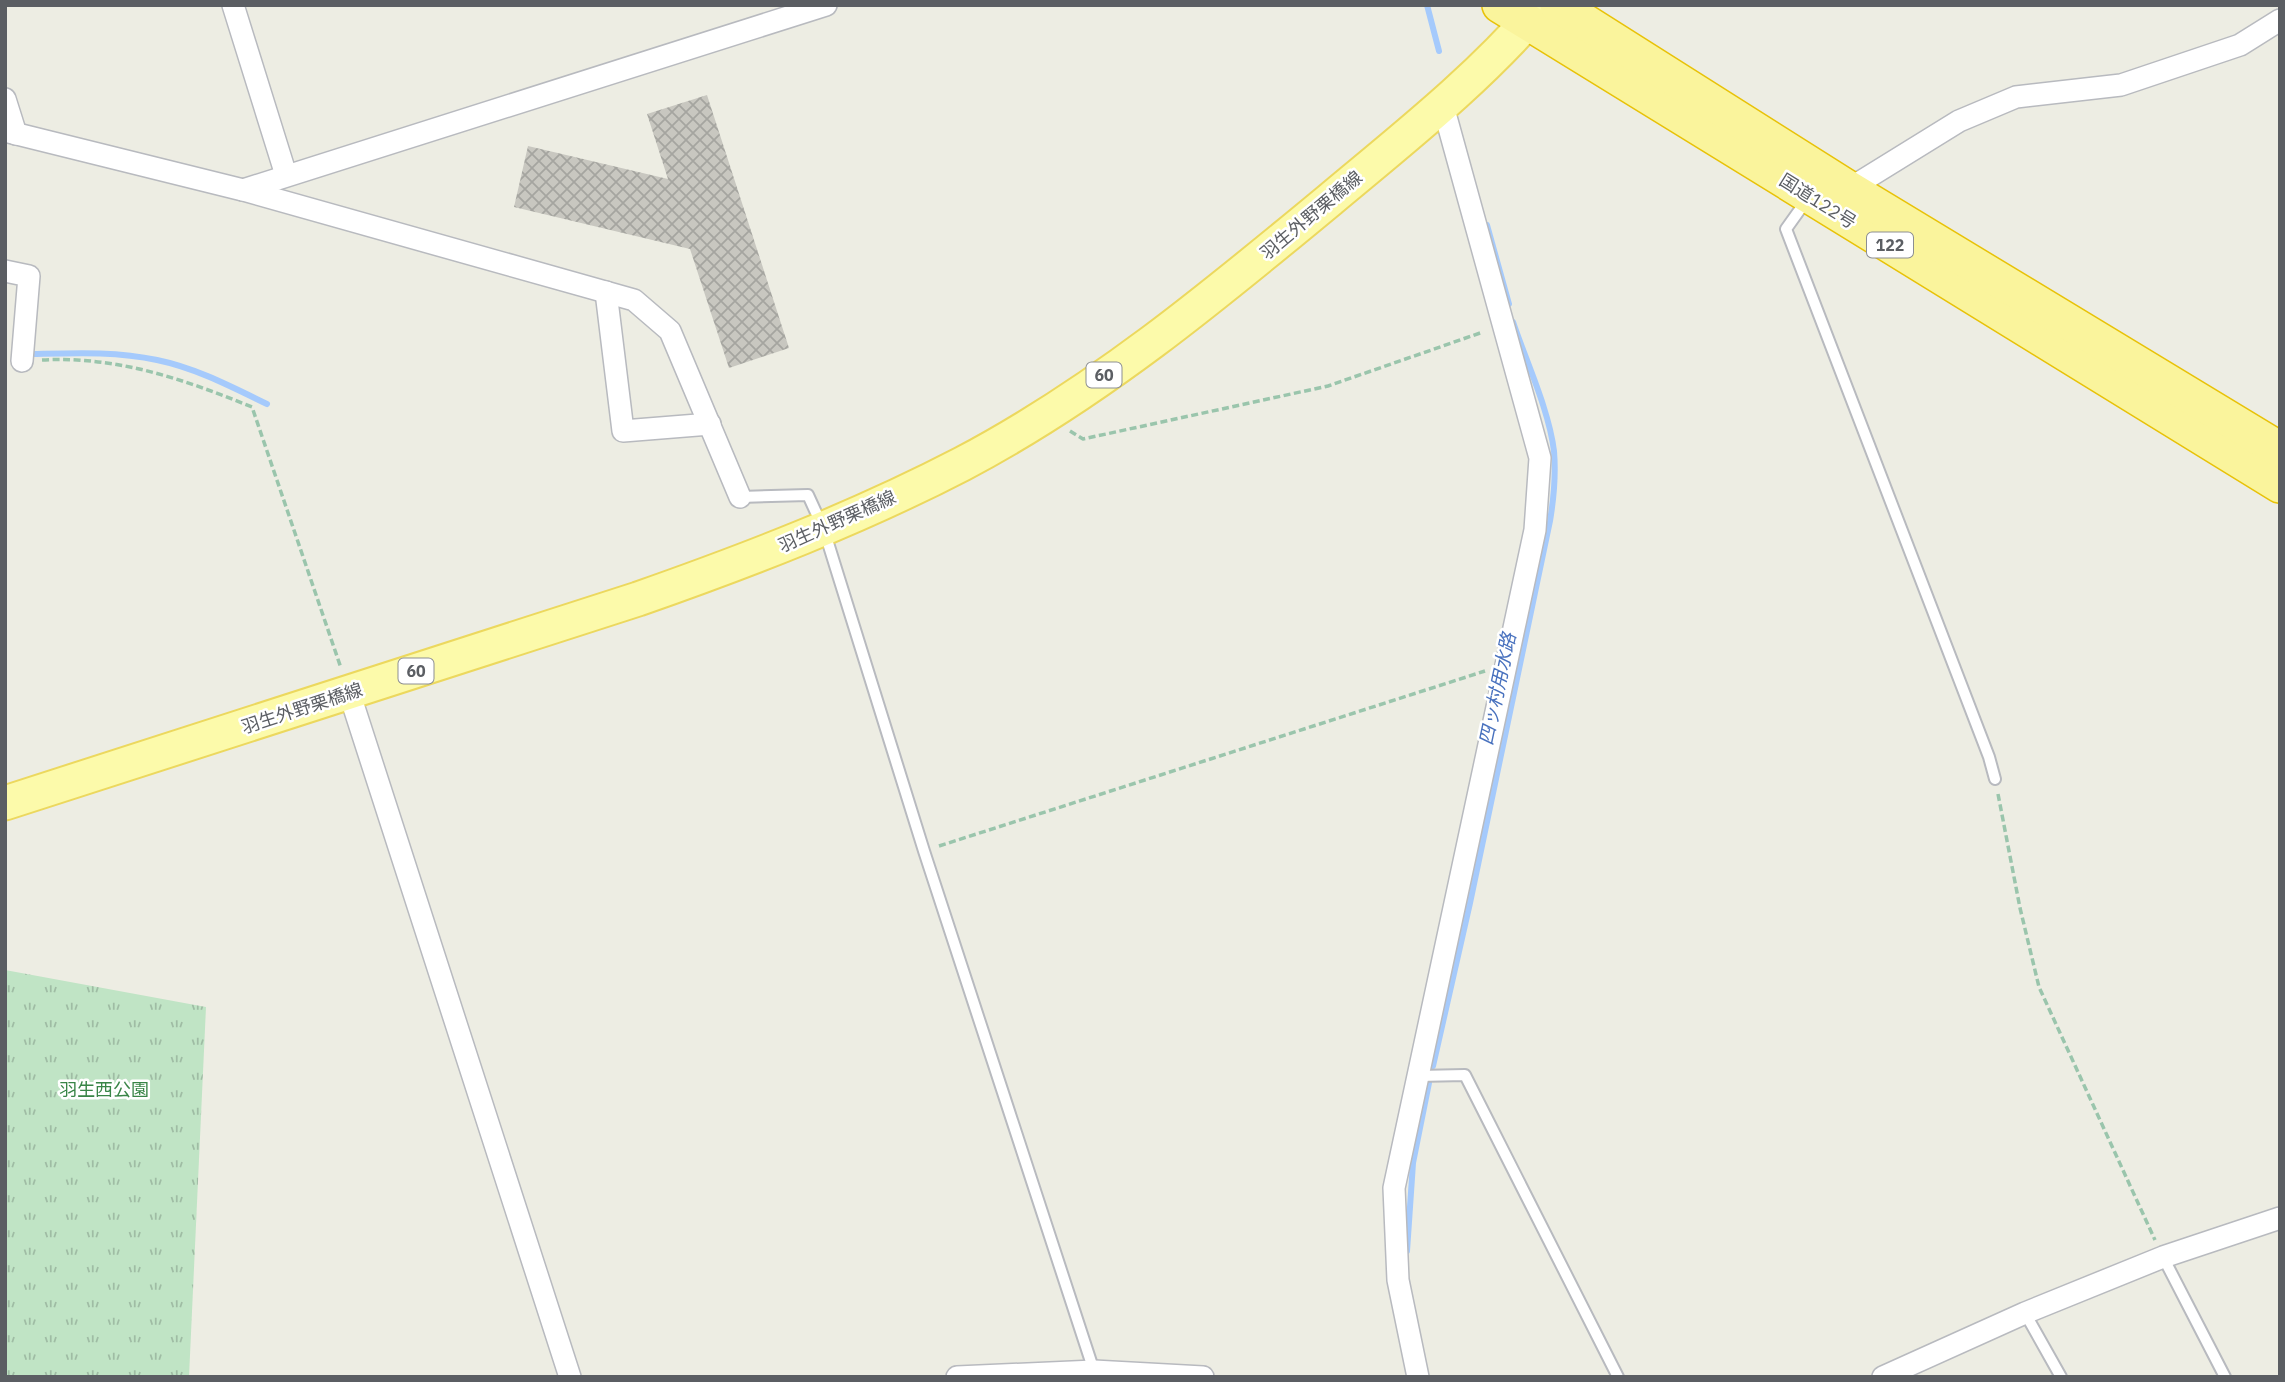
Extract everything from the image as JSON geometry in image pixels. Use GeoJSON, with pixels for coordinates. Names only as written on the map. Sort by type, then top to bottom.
{"type":"FeatureCollection","features":[{"type":"Feature","properties":{"kind":"highway","name":"国道122号"},"geometry":{"type":"LineString","coordinates":[[1558,5],[1849,189],[2280,450]]}},
{"type":"Feature","properties":{"kind":"highway","name":"国道122号"},"geometry":{"type":"LineString","coordinates":[[1523,11],[1810,196],[2280,485]]}},
{"type":"Feature","properties":{"kind":"main road","name":"羽生外野栗橋線"},"geometry":{"type":"LineString","coordinates":[[5,803],[638,599],[731,566],[824,530],[963,463],[1045,414],[1186,318],[1443,106],[1523,11]]}},
{"type":"Feature","properties":{"kind":"street"},"geometry":{"type":"LineString","coordinates":[[233,5],[286,175]]}},
{"type":"Feature","properties":{"kind":"street"},"geometry":{"type":"LineString","coordinates":[[243,190],[826,5]]}},
{"type":"Feature","properties":{"kind":"street"},"geometry":{"type":"LineString","coordinates":[[1849,189],[1959,121],[2017,97],[2121,85],[2241,45],[2280,20]]}},
{"type":"Feature","properties":{"kind":"street"},"geometry":{"type":"LineString","coordinates":[[5,99],[11,132],[243,190],[634,300],[670,331],[740,497]]}},
{"type":"Feature","properties":{"kind":"street"},"geometry":{"type":"LineString","coordinates":[[1418,1377],[1398,1280],[1394,1188],[1535,530],[1540,458],[1443,106]]}},
{"type":"Feature","properties":{"kind":"street"},"geometry":{"type":"LineString","coordinates":[[5,271],[29,276],[22,361]]}},
{"type":"Feature","properties":{"kind":"street"},"geometry":{"type":"LineString","coordinates":[[606,292],[623,431],[710,425]]}},
{"type":"Feature","properties":{"kind":"street"},"geometry":{"type":"LineString","coordinates":[[349,692],[570,1377]]}},
{"type":"Feature","properties":{"kind":"street"},"geometry":{"type":"LineString","coordinates":[[1883,1377],[2163,1257],[2280,1217]]}},
{"type":"Feature","properties":{"kind":"street"},"geometry":{"type":"LineString","coordinates":[[957,1377],[1094,1371],[1203,1377]]}},
{"type":"Feature","properties":{"kind":"lane"},"geometry":{"type":"LineString","coordinates":[[1810,196],[1786,229],[1989,757],[1995,779]]}},
{"type":"Feature","properties":{"kind":"lane"},"geometry":{"type":"LineString","coordinates":[[740,497],[808,495],[824,530],[924,851],[1094,1371]]}},
{"type":"Feature","properties":{"kind":"lane"},"geometry":{"type":"LineString","coordinates":[[1418,1076],[1465,1075],[1618,1377]]}},
{"type":"Feature","properties":{"kind":"lane"},"geometry":{"type":"LineString","coordinates":[[2163,1257],[2225,1377]]}},
{"type":"Feature","properties":{"kind":"lane"},"geometry":{"type":"LineString","coordinates":[[2025,1314],[2061,1377]]}},
{"type":"Feature","properties":{"kind":"path"},"geometry":{"type":"LineString","coordinates":[[1045,414],[1083,439],[1328,386],[1505,325]]}},
{"type":"Feature","properties":{"kind":"path"},"geometry":{"type":"LineString","coordinates":[[22,361],[75,358],[148,369],[196,384],[252,407],[349,692]]}},
{"type":"Feature","properties":{"kind":"path"},"geometry":{"type":"LineString","coordinates":[[924,851],[1507,664]]}},
{"type":"Feature","properties":{"kind":"path"},"geometry":{"type":"LineString","coordinates":[[1995,779],[2020,908],[2039,987],[2163,1257]]}},
{"type":"Feature","properties":{"kind":"green space","name":"羽生西公園"},"geometry":{"type":"Polygon","coordinates":[[[5,970],[206,1007],[189,1377],[5,1377],[5,970]]]}},
{"type":"Feature","properties":{"kind":"building"},"geometry":{"type":"Polygon","coordinates":[[[707,95],[789,348],[729,368],[690,249],[514,207],[528,146],[668,179],[647,114],[707,95]]]}},
{"type":"Feature","properties":{"kind":"waterway","name":"四ッ村用水路"},"geometry":{"type":"LineString","coordinates":[[1427,5],[1439,51]]}},
{"type":"Feature","properties":{"kind":"waterway","name":"四ッ村用水路"},"geometry":{"type":"LineString","coordinates":[[1487,225],[1509,304]]}},
{"type":"Feature","properties":{"kind":"waterway","name":"四ッ村用水路"},"geometry":{"type":"LineString","coordinates":[[1433,1066],[1470,903],[1554,495],[1555,460],[1551,435],[1513,322]]}},
{"type":"Feature","properties":{"kind":"waterway"},"geometry":{"type":"LineString","coordinates":[[33,354],[111,354],[157,360],[200,373],[267,404]]}},
{"type":"Feature","properties":{"kind":"waterway","name":"四ッ村用水路"},"geometry":{"type":"LineString","coordinates":[[1407,1251],[1413,1163],[1429,1083]]}}]}
